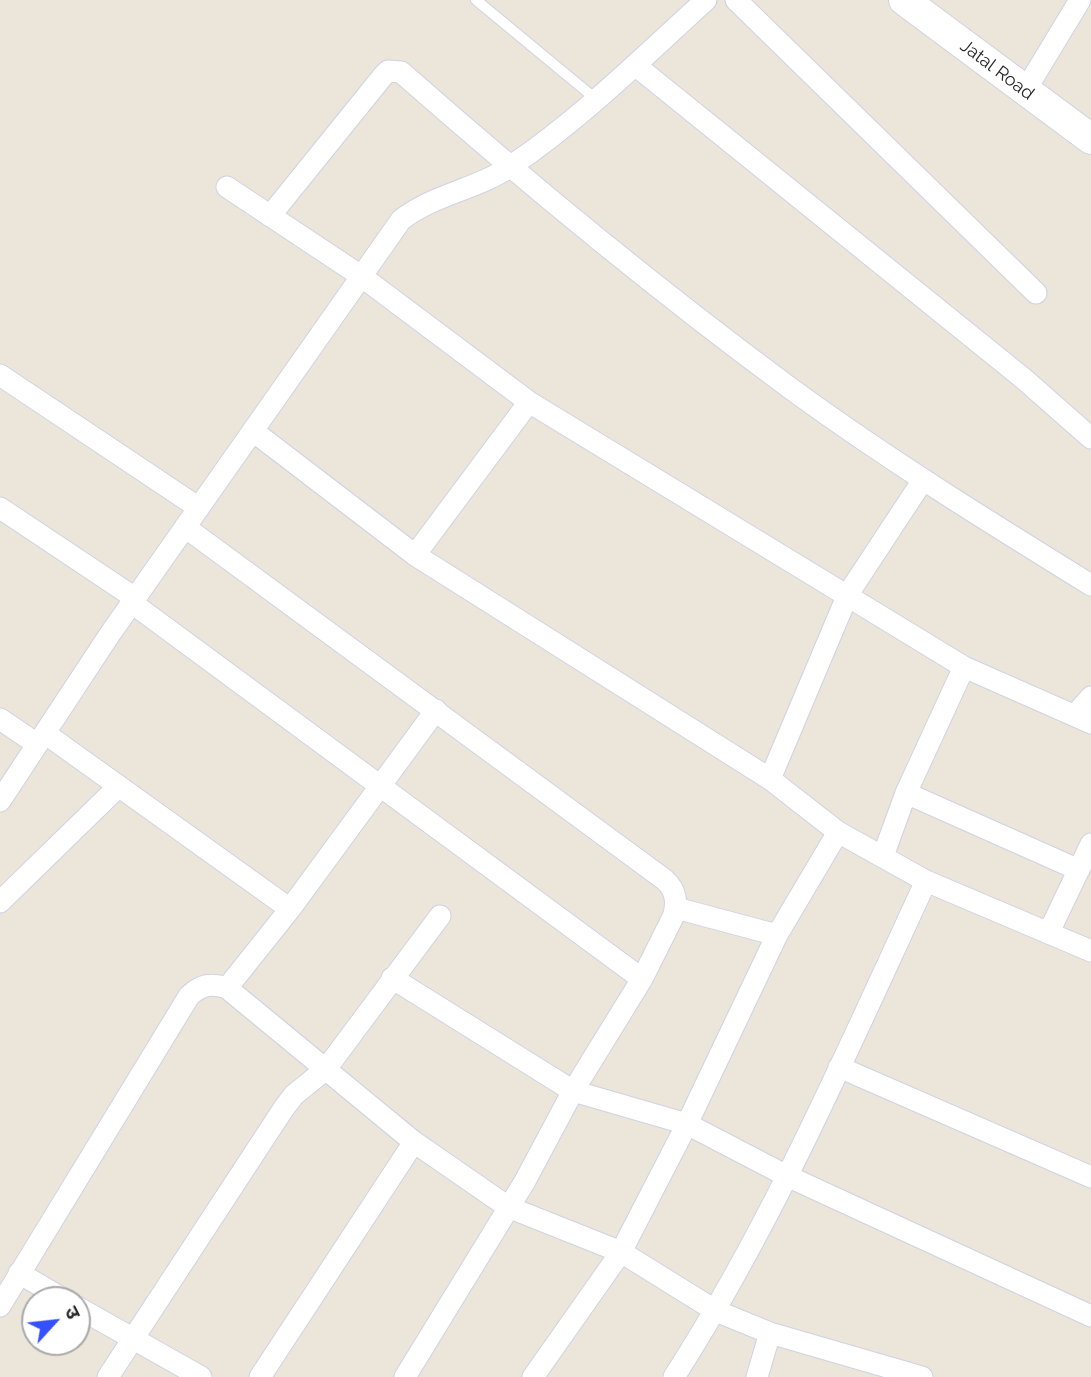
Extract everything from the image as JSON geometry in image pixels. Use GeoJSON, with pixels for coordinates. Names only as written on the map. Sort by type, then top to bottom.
{"type":"FeatureCollection","features":[{"type":"Feature","properties":{"kind":"main road","name":"Jatal Road"},"geometry":{"type":"LineString","coordinates":[[904,0],[1091,139]]}},
{"type":"Feature","properties":{"kind":"street"},"geometry":{"type":"LineString","coordinates":[[0,802],[133,601],[401,220],[419,205],[476,185],[510,167],[597,100],[706,0]]}},
{"type":"Feature","properties":{"kind":"street"},"geometry":{"type":"LineString","coordinates":[[736,0],[1036,293]]}},
{"type":"Feature","properties":{"kind":"street"},"geometry":{"type":"LineString","coordinates":[[1025,91],[1080,0]]}},
{"type":"Feature","properties":{"kind":"street"},"geometry":{"type":"LineString","coordinates":[[635,65],[1024,379],[1091,438]]}},
{"type":"Feature","properties":{"kind":"street"},"geometry":{"type":"LineString","coordinates":[[270,216],[388,71],[401,72],[510,167],[790,388],[923,481],[1091,585]]}},
{"type":"Feature","properties":{"kind":"street"},"geometry":{"type":"LineString","coordinates":[[227,187],[361,276],[529,402],[964,667],[1083,719],[1091,697]]}},
{"type":"Feature","properties":{"kind":"street"},"geometry":{"type":"LineString","coordinates":[[0,375],[199,508]]}},
{"type":"Feature","properties":{"kind":"street"},"geometry":{"type":"LineString","coordinates":[[415,555],[529,402]]}},
{"type":"Feature","properties":{"kind":"street"},"geometry":{"type":"LineString","coordinates":[[253,431],[415,555],[770,779],[838,832],[926,881],[1091,951]]}},
{"type":"Feature","properties":{"kind":"street"},"geometry":{"type":"LineString","coordinates":[[770,779],[848,594],[923,481]]}},
{"type":"Feature","properties":{"kind":"street"},"geometry":{"type":"LineString","coordinates":[[0,508],[133,601],[642,979]]}},
{"type":"Feature","properties":{"kind":"street"},"geometry":{"type":"LineString","coordinates":[[185,527],[666,880],[674,890],[676,908],[642,979],[405,1377]]}},
{"type":"Feature","properties":{"kind":"street"},"geometry":{"type":"LineString","coordinates":[[883,856],[906,793],[964,667]]}},
{"type":"Feature","properties":{"kind":"street"},"geometry":{"type":"LineString","coordinates":[[228,988],[290,909],[436,710]]}},
{"type":"Feature","properties":{"kind":"street"},"geometry":{"type":"LineString","coordinates":[[0,719],[41,739],[119,786],[290,909]]}},
{"type":"Feature","properties":{"kind":"street"},"geometry":{"type":"LineString","coordinates":[[0,902],[119,786]]}},
{"type":"Feature","properties":{"kind":"street"},"geometry":{"type":"LineString","coordinates":[[906,793],[1080,870]]}},
{"type":"Feature","properties":{"kind":"street"},"geometry":{"type":"LineString","coordinates":[[533,1377],[621,1252],[687,1124],[777,935],[838,832]]}},
{"type":"Feature","properties":{"kind":"street"},"geometry":{"type":"LineString","coordinates":[[1049,932],[1091,844]]}},
{"type":"Feature","properties":{"kind":"street"},"geometry":{"type":"LineString","coordinates":[[674,1377],[716,1311],[839,1067],[926,881]]}},
{"type":"Feature","properties":{"kind":"street"},"geometry":{"type":"LineString","coordinates":[[676,908],[777,935]]}},
{"type":"Feature","properties":{"kind":"street"},"geometry":{"type":"LineString","coordinates":[[108,1377],[284,1108],[294,1095],[326,1069],[440,916]]}},
{"type":"Feature","properties":{"kind":"street"},"geometry":{"type":"LineString","coordinates":[[392,978],[573,1091],[687,1124],[785,1175],[1091,1316]]}},
{"type":"Feature","properties":{"kind":"street"},"geometry":{"type":"LineString","coordinates":[[0,1306],[189,996],[196,989],[212,983],[228,988],[414,1142],[508,1207],[621,1252],[716,1311],[873,1369],[922,1377]]}},
{"type":"Feature","properties":{"kind":"street"},"geometry":{"type":"LineString","coordinates":[[839,1067],[1091,1177]]}},
{"type":"Feature","properties":{"kind":"street"},"geometry":{"type":"LineString","coordinates":[[260,1377],[414,1142]]}},
{"type":"Feature","properties":{"kind":"street"},"geometry":{"type":"LineString","coordinates":[[19,1273],[41,1286]]}},
{"type":"Feature","properties":{"kind":"street"},"geometry":{"type":"LineString","coordinates":[[91,1315],[201,1377]]}},
{"type":"Feature","properties":{"kind":"street"},"geometry":{"type":"LineString","coordinates":[[757,1377],[770,1333]]}},
{"type":"Feature","properties":{"kind":"lane"},"geometry":{"type":"LineString","coordinates":[[476,0],[597,100]]}}]}
